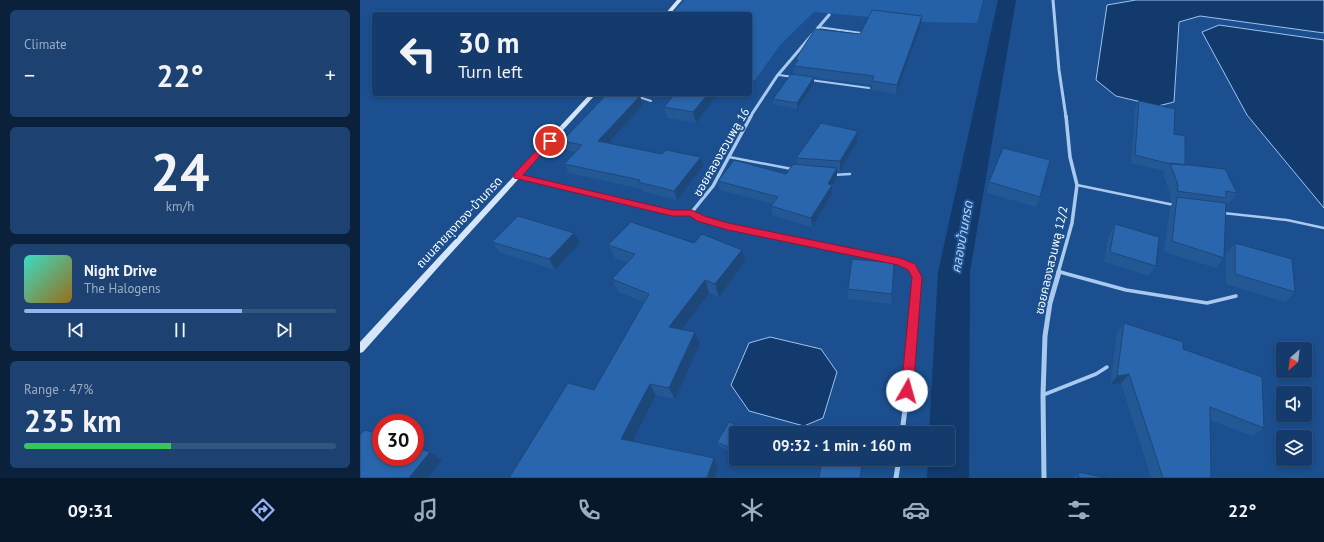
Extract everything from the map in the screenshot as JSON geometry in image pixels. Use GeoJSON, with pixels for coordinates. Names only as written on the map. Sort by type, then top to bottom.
{"type":"FeatureCollection","features":[{"type":"Feature","properties":{"kind":"street"},"geometry":{"type":"LineString","coordinates":[[669,12],[680,0]]}},
{"type":"Feature","properties":{"kind":"street","name":"ซอยคลองสวนพลู 12/2"},"geometry":{"type":"LineString","coordinates":[[1044,478],[1044,336],[1050,303],[1072,223],[1077,185],[1070,157],[1067,123],[1059,70],[1053,0]]}},
{"type":"Feature","properties":{"kind":"street","name":"ซอยคลองสวนพลู 16"},"geometry":{"type":"LineString","coordinates":[[517,176],[672,213],[692,213],[702,203],[716,182],[738,139],[770,85],[829,15]]}},
{"type":"Feature","properties":{"kind":"street","name":"ถนนสายถุงทอง-บ้านกรด"},"geometry":{"type":"LineString","coordinates":[[360,349],[591,96]]}},
{"type":"Feature","properties":{"kind":"street"},"geometry":{"type":"LineString","coordinates":[[692,213],[701,219],[728,227],[900,262],[912,267],[917,277],[916,296],[911,362],[903,426]]}},
{"type":"Feature","properties":{"kind":"street"},"geometry":{"type":"LineString","coordinates":[[896,478],[898,466]]}},
{"type":"Feature","properties":{"kind":"lane"},"geometry":{"type":"LineString","coordinates":[[818,27],[861,33]]}},
{"type":"Feature","properties":{"kind":"lane"},"geometry":{"type":"LineString","coordinates":[[779,75],[794,77]]}},
{"type":"Feature","properties":{"kind":"lane"},"geometry":{"type":"LineString","coordinates":[[809,79],[869,88]]}},
{"type":"Feature","properties":{"kind":"lane"},"geometry":{"type":"LineString","coordinates":[[636,96],[651,101]]}},
{"type":"Feature","properties":{"kind":"lane"},"geometry":{"type":"LineString","coordinates":[[729,157],[798,170]]}},
{"type":"Feature","properties":{"kind":"lane"},"geometry":{"type":"LineString","coordinates":[[829,175],[850,174]]}},
{"type":"Feature","properties":{"kind":"lane"},"geometry":{"type":"LineString","coordinates":[[1077,185],[1180,206]]}},
{"type":"Feature","properties":{"kind":"lane"},"geometry":{"type":"LineString","coordinates":[[1216,212],[1273,218],[1312,224],[1324,228]]}},
{"type":"Feature","properties":{"kind":"lane"},"geometry":{"type":"LineString","coordinates":[[1058,271],[1126,290],[1207,303],[1236,296]]}},
{"type":"Feature","properties":{"kind":"lane"},"geometry":{"type":"LineString","coordinates":[[1043,395],[1096,374],[1107,367]]}},
{"type":"Feature","properties":{"kind":"shaded area"},"geometry":{"type":"Polygon","coordinates":[[[685,0],[983,0],[977,23],[922,22],[814,12],[780,45],[755,80],[752,80],[752,12],[674,12],[685,0]]]}},
{"type":"Feature","properties":{"kind":"shaded area"},"geometry":{"type":"Polygon","coordinates":[[[1136,0],[1324,0],[1324,33],[1200,16],[1179,22],[1174,102],[1158,106],[1116,96],[1096,80],[1107,5],[1136,0]]]}},
{"type":"Feature","properties":{"kind":"shaded area"},"geometry":{"type":"Polygon","coordinates":[[[1219,25],[1324,40],[1324,208],[1247,115],[1202,32],[1219,25]]]}},
{"type":"Feature","properties":{"kind":"shaded area"},"geometry":{"type":"Polygon","coordinates":[[[770,337],[821,349],[837,372],[823,418],[804,426],[749,411],[731,385],[749,343],[770,337]]]}},
{"type":"Feature","properties":{"kind":"building"},"geometry":{"type":"Polygon","coordinates":[[[872,10],[922,16],[897,85],[872,81],[874,76],[794,66],[798,60],[795,60],[815,29],[860,34],[872,10]]]}},
{"type":"Feature","properties":{"kind":"building"},"geometry":{"type":"Polygon","coordinates":[[[791,74],[814,77],[797,103],[773,99],[791,74]]]}},
{"type":"Feature","properties":{"kind":"building"},"geometry":{"type":"Polygon","coordinates":[[[605,96],[640,96],[598,141],[662,154],[666,150],[701,157],[674,191],[638,182],[640,180],[564,164],[582,145],[562,141],[605,96]]]}},
{"type":"Feature","properties":{"kind":"building"},"geometry":{"type":"Polygon","coordinates":[[[673,96],[706,96],[693,112],[664,107],[673,96]]]}},
{"type":"Feature","properties":{"kind":"building"},"geometry":{"type":"Polygon","coordinates":[[[1139,101],[1175,109],[1174,134],[1185,136],[1185,165],[1170,164],[1135,155],[1139,101]]]}},
{"type":"Feature","properties":{"kind":"building"},"geometry":{"type":"Polygon","coordinates":[[[821,123],[858,131],[840,161],[796,158],[821,123]]]}},
{"type":"Feature","properties":{"kind":"building"},"geometry":{"type":"Polygon","coordinates":[[[1003,148],[1050,160],[1040,197],[989,182],[1003,148]]]}},
{"type":"Feature","properties":{"kind":"building"},"geometry":{"type":"Polygon","coordinates":[[[734,160],[786,174],[793,164],[837,168],[828,184],[832,185],[811,218],[771,206],[778,197],[718,181],[734,160]]]}},
{"type":"Feature","properties":{"kind":"building"},"geometry":{"type":"Polygon","coordinates":[[[1170,163],[1225,169],[1237,193],[1226,191],[1226,198],[1177,191],[1178,185],[1170,163]]]}},
{"type":"Feature","properties":{"kind":"building"},"geometry":{"type":"Polygon","coordinates":[[[1177,197],[1226,203],[1224,258],[1172,241],[1177,197]]]}},
{"type":"Feature","properties":{"kind":"building"},"geometry":{"type":"Polygon","coordinates":[[[518,216],[574,233],[549,259],[492,242],[518,216]]]}},
{"type":"Feature","properties":{"kind":"building"},"geometry":{"type":"Polygon","coordinates":[[[631,222],[694,243],[702,234],[742,250],[715,284],[705,280],[669,327],[695,332],[669,388],[650,384],[621,439],[714,458],[707,478],[509,478],[568,383],[594,390],[649,294],[612,279],[635,254],[608,245],[631,222]]]}},
{"type":"Feature","properties":{"kind":"building"},"geometry":{"type":"Polygon","coordinates":[[[1115,224],[1159,237],[1156,266],[1110,252],[1115,224]]]}},
{"type":"Feature","properties":{"kind":"building"},"geometry":{"type":"Polygon","coordinates":[[[1235,243],[1292,259],[1295,292],[1235,274],[1235,243]]]}},
{"type":"Feature","properties":{"kind":"building"},"geometry":{"type":"Polygon","coordinates":[[[852,259],[894,263],[892,294],[848,289],[852,259]]]}},
{"type":"Feature","properties":{"kind":"building"},"geometry":{"type":"Polygon","coordinates":[[[1124,323],[1183,342],[1183,349],[1262,377],[1264,428],[1210,407],[1211,478],[1163,478],[1129,374],[1117,376],[1124,323]]]}},
{"type":"Feature","properties":{"kind":"building"},"geometry":{"type":"Polygon","coordinates":[[[729,422],[738,426],[729,426],[729,448],[717,442],[729,422]]]}},
{"type":"Feature","properties":{"kind":"building"},"geometry":{"type":"Polygon","coordinates":[[[365,430],[372,432],[372,466],[419,466],[409,478],[360,478],[360,435],[365,430]]]}},
{"type":"Feature","properties":{"kind":"building"},"geometry":{"type":"Polygon","coordinates":[[[424,450],[430,452],[424,459],[424,450]]]}},
{"type":"Feature","properties":{"kind":"building"},"geometry":{"type":"Polygon","coordinates":[[[821,466],[862,466],[860,478],[819,478],[821,466]]]}},
{"type":"Feature","properties":{"kind":"building"},"geometry":{"type":"Polygon","coordinates":[[[1078,472],[1107,478],[1079,478],[1078,472]]]}},
{"type":"Feature","properties":{"kind":"waterway","name":"คลองบ้านกรด"},"geometry":{"type":"LineString","coordinates":[[948,478],[954,272],[1007,0]]}},
{"type":"Feature","properties":{"kind":"route"},"geometry":{"type":"LineString","coordinates":[[550,141],[517,176],[672,213],[692,213],[701,219],[728,227],[900,262],[912,267],[917,277],[911,362],[907,391]]}}]}
